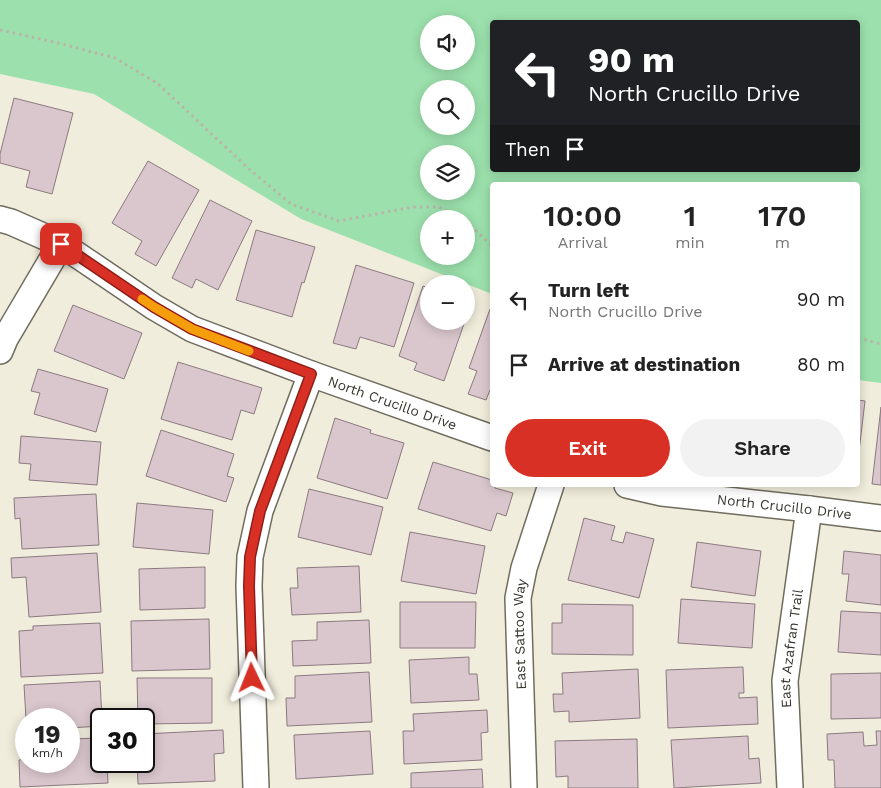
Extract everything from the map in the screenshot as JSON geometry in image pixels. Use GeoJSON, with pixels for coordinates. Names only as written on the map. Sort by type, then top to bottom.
{"type":"FeatureCollection","features":[{"type":"Feature","properties":{"kind":"street","name":"North Crucillo Drive"},"geometry":{"type":"LineString","coordinates":[[0,219],[61,244],[154,307],[192,329],[311,374],[490,437]]}},
{"type":"Feature","properties":{"kind":"street"},"geometry":{"type":"LineString","coordinates":[[0,350],[61,244]]}},
{"type":"Feature","properties":{"kind":"street"},"geometry":{"type":"LineString","coordinates":[[256,788],[249,586],[250,557],[260,511],[311,374]]}},
{"type":"Feature","properties":{"kind":"street","name":"East Sattoo Way"},"geometry":{"type":"LineString","coordinates":[[524,788],[518,598],[524,568],[550,487]]}},
{"type":"Feature","properties":{"kind":"street","name":"North Crucillo Drive"},"geometry":{"type":"LineString","coordinates":[[636,487],[662,493],[881,518]]}},
{"type":"Feature","properties":{"kind":"street","name":"East Azafran Trail"},"geometry":{"type":"LineString","coordinates":[[790,788],[785,681],[809,509]]}},
{"type":"Feature","properties":{"kind":"path"},"geometry":{"type":"LineString","coordinates":[[0,30],[115,58],[157,83],[290,204],[339,221],[413,208],[439,207],[445,210]]}},
{"type":"Feature","properties":{"kind":"path"},"geometry":{"type":"LineString","coordinates":[[475,230],[490,244]]}},
{"type":"Feature","properties":{"kind":"path"},"geometry":{"type":"LineString","coordinates":[[860,339],[881,344]]}},
{"type":"Feature","properties":{"kind":"green space"},"geometry":{"type":"Polygon","coordinates":[[[0,0],[881,0],[881,383],[860,380],[860,182],[490,182],[490,293],[475,287],[475,275],[444,275],[301,219],[94,94],[0,74],[0,0]]]}},
{"type":"Feature","properties":{"kind":"building"},"geometry":{"type":"Polygon","coordinates":[[[14,98],[73,113],[52,194],[26,187],[30,171],[0,163],[0,154],[14,98]]]}},
{"type":"Feature","properties":{"kind":"building"},"geometry":{"type":"Polygon","coordinates":[[[148,161],[199,190],[156,266],[135,254],[142,241],[112,223],[148,161]]]}},
{"type":"Feature","properties":{"kind":"building"},"geometry":{"type":"Polygon","coordinates":[[[210,200],[252,221],[218,290],[196,279],[192,288],[172,278],[210,200]]]}},
{"type":"Feature","properties":{"kind":"building"},"geometry":{"type":"Polygon","coordinates":[[[256,230],[315,247],[292,317],[236,300],[256,230]]]}},
{"type":"Feature","properties":{"kind":"building"},"geometry":{"type":"Polygon","coordinates":[[[356,265],[414,283],[394,347],[360,337],[356,349],[333,343],[356,265]]]}},
{"type":"Feature","properties":{"kind":"building"},"geometry":{"type":"Polygon","coordinates":[[[420,295],[420,330],[462,330],[444,381],[414,370],[417,363],[399,356],[420,295]]]}},
{"type":"Feature","properties":{"kind":"building"},"geometry":{"type":"Polygon","coordinates":[[[73,305],[142,333],[124,379],[54,351],[73,305]]]}},
{"type":"Feature","properties":{"kind":"building"},"geometry":{"type":"Polygon","coordinates":[[[490,309],[490,390],[486,400],[468,394],[477,371],[469,368],[490,309]]]}},
{"type":"Feature","properties":{"kind":"building"},"geometry":{"type":"Polygon","coordinates":[[[178,362],[262,388],[254,414],[241,410],[232,440],[161,419],[178,362]]]}},
{"type":"Feature","properties":{"kind":"building"},"geometry":{"type":"Polygon","coordinates":[[[38,369],[108,389],[96,432],[34,414],[40,393],[31,391],[38,369]]]}},
{"type":"Feature","properties":{"kind":"building"},"geometry":{"type":"Polygon","coordinates":[[[860,400],[865,401],[860,443],[860,400]]]}},
{"type":"Feature","properties":{"kind":"building"},"geometry":{"type":"Polygon","coordinates":[[[881,407],[881,485],[872,484],[881,407]]]}},
{"type":"Feature","properties":{"kind":"building"},"geometry":{"type":"Polygon","coordinates":[[[335,418],[371,430],[370,433],[404,443],[387,499],[317,478],[335,418]]]}},
{"type":"Feature","properties":{"kind":"building"},"geometry":{"type":"Polygon","coordinates":[[[161,430],[234,454],[227,476],[234,478],[226,502],[146,476],[161,430]]]}},
{"type":"Feature","properties":{"kind":"building"},"geometry":{"type":"Polygon","coordinates":[[[21,436],[101,442],[97,485],[29,480],[31,464],[19,463],[21,436]]]}},
{"type":"Feature","properties":{"kind":"building"},"geometry":{"type":"Polygon","coordinates":[[[433,462],[490,479],[490,487],[513,493],[506,516],[497,513],[491,531],[418,509],[433,462]]]}},
{"type":"Feature","properties":{"kind":"building"},"geometry":{"type":"Polygon","coordinates":[[[309,489],[383,507],[371,555],[298,537],[309,489]]]}},
{"type":"Feature","properties":{"kind":"building"},"geometry":{"type":"Polygon","coordinates":[[[96,494],[99,545],[22,549],[20,518],[15,519],[14,498],[96,494]]]}},
{"type":"Feature","properties":{"kind":"building"},"geometry":{"type":"Polygon","coordinates":[[[137,503],[213,510],[209,554],[133,547],[137,503]]]}},
{"type":"Feature","properties":{"kind":"building"},"geometry":{"type":"Polygon","coordinates":[[[584,518],[615,526],[611,540],[623,543],[626,532],[654,539],[639,598],[568,580],[584,518]]]}},
{"type":"Feature","properties":{"kind":"building"},"geometry":{"type":"Polygon","coordinates":[[[410,532],[485,546],[476,594],[401,581],[410,532]]]}},
{"type":"Feature","properties":{"kind":"building"},"geometry":{"type":"Polygon","coordinates":[[[697,542],[761,551],[755,596],[691,587],[697,542]]]}},
{"type":"Feature","properties":{"kind":"building"},"geometry":{"type":"Polygon","coordinates":[[[844,551],[881,555],[881,605],[846,601],[849,574],[842,574],[844,551]]]}},
{"type":"Feature","properties":{"kind":"building"},"geometry":{"type":"Polygon","coordinates":[[[97,553],[101,612],[29,617],[26,577],[12,578],[11,558],[97,553]]]}},
{"type":"Feature","properties":{"kind":"building"},"geometry":{"type":"Polygon","coordinates":[[[359,566],[361,612],[292,615],[290,588],[298,588],[297,568],[359,566]]]}},
{"type":"Feature","properties":{"kind":"building"},"geometry":{"type":"Polygon","coordinates":[[[205,567],[205,608],[140,610],[139,569],[205,567]]]}},
{"type":"Feature","properties":{"kind":"building"},"geometry":{"type":"Polygon","coordinates":[[[681,599],[755,604],[752,648],[678,643],[681,599]]]}},
{"type":"Feature","properties":{"kind":"building"},"geometry":{"type":"Polygon","coordinates":[[[400,602],[476,602],[475,648],[400,648],[400,602]]]}},
{"type":"Feature","properties":{"kind":"building"},"geometry":{"type":"Polygon","coordinates":[[[562,604],[633,605],[633,655],[552,654],[552,623],[562,623],[562,604]]]}},
{"type":"Feature","properties":{"kind":"building"},"geometry":{"type":"Polygon","coordinates":[[[841,611],[881,613],[881,655],[838,652],[841,611]]]}},
{"type":"Feature","properties":{"kind":"building"},"geometry":{"type":"Polygon","coordinates":[[[209,619],[210,669],[132,671],[131,621],[209,619]]]}},
{"type":"Feature","properties":{"kind":"building"},"geometry":{"type":"Polygon","coordinates":[[[369,620],[371,663],[293,666],[292,641],[317,640],[317,622],[369,620]]]}},
{"type":"Feature","properties":{"kind":"building"},"geometry":{"type":"Polygon","coordinates":[[[100,623],[103,673],[21,677],[19,631],[33,630],[33,626],[100,623]]]}},
{"type":"Feature","properties":{"kind":"building"},"geometry":{"type":"Polygon","coordinates":[[[469,657],[469,674],[477,674],[479,700],[411,703],[409,660],[469,657]]]}},
{"type":"Feature","properties":{"kind":"building"},"geometry":{"type":"Polygon","coordinates":[[[743,667],[744,693],[739,693],[739,698],[757,697],[758,724],[668,728],[666,670],[743,667]]]}},
{"type":"Feature","properties":{"kind":"building"},"geometry":{"type":"Polygon","coordinates":[[[638,669],[640,718],[569,722],[569,711],[554,712],[553,694],[563,694],[562,673],[638,669]]]}},
{"type":"Feature","properties":{"kind":"building"},"geometry":{"type":"Polygon","coordinates":[[[369,672],[372,722],[287,726],[286,698],[295,698],[295,676],[369,672]]]}},
{"type":"Feature","properties":{"kind":"building"},"geometry":{"type":"Polygon","coordinates":[[[881,673],[881,718],[831,719],[831,674],[881,673]]]}},
{"type":"Feature","properties":{"kind":"building"},"geometry":{"type":"Polygon","coordinates":[[[137,678],[212,678],[212,723],[155,724],[155,708],[138,708],[137,678]]]}},
{"type":"Feature","properties":{"kind":"building"},"geometry":{"type":"Polygon","coordinates":[[[100,681],[101,708],[90,708],[90,727],[80,727],[80,708],[25,708],[24,685],[100,681]]]}},
{"type":"Feature","properties":{"kind":"building"},"geometry":{"type":"Polygon","coordinates":[[[487,710],[488,732],[481,733],[482,760],[404,764],[403,731],[414,731],[413,714],[487,710]]]}},
{"type":"Feature","properties":{"kind":"building"},"geometry":{"type":"Polygon","coordinates":[[[223,730],[224,753],[214,754],[215,781],[138,784],[138,773],[155,773],[155,733],[223,730]]]}},
{"type":"Feature","properties":{"kind":"building"},"geometry":{"type":"Polygon","coordinates":[[[370,731],[373,774],[296,779],[294,735],[370,731]]]}},
{"type":"Feature","properties":{"kind":"building"},"geometry":{"type":"Polygon","coordinates":[[[876,731],[881,731],[881,788],[835,788],[834,760],[828,760],[827,734],[863,732],[864,746],[877,745],[876,731]]]}},
{"type":"Feature","properties":{"kind":"building"},"geometry":{"type":"Polygon","coordinates":[[[748,736],[749,759],[759,758],[761,783],[674,788],[671,740],[748,736]]]}},
{"type":"Feature","properties":{"kind":"building"},"geometry":{"type":"Polygon","coordinates":[[[90,738],[90,773],[108,773],[108,783],[20,787],[19,773],[80,773],[80,739],[90,738]]]}},
{"type":"Feature","properties":{"kind":"building"},"geometry":{"type":"Polygon","coordinates":[[[637,739],[638,788],[568,788],[568,776],[556,777],[555,741],[637,739]]]}},
{"type":"Feature","properties":{"kind":"building"},"geometry":{"type":"Polygon","coordinates":[[[482,769],[483,788],[411,788],[411,773],[482,769]]]}},
{"type":"Feature","properties":{"kind":"slow traffic"},"geometry":{"type":"LineString","coordinates":[[142,299],[192,329],[249,351]]}},
{"type":"Feature","properties":{"kind":"route"},"geometry":{"type":"LineString","coordinates":[[61,244],[154,307],[192,329],[311,374],[260,511],[250,557],[252,678]]}}]}
